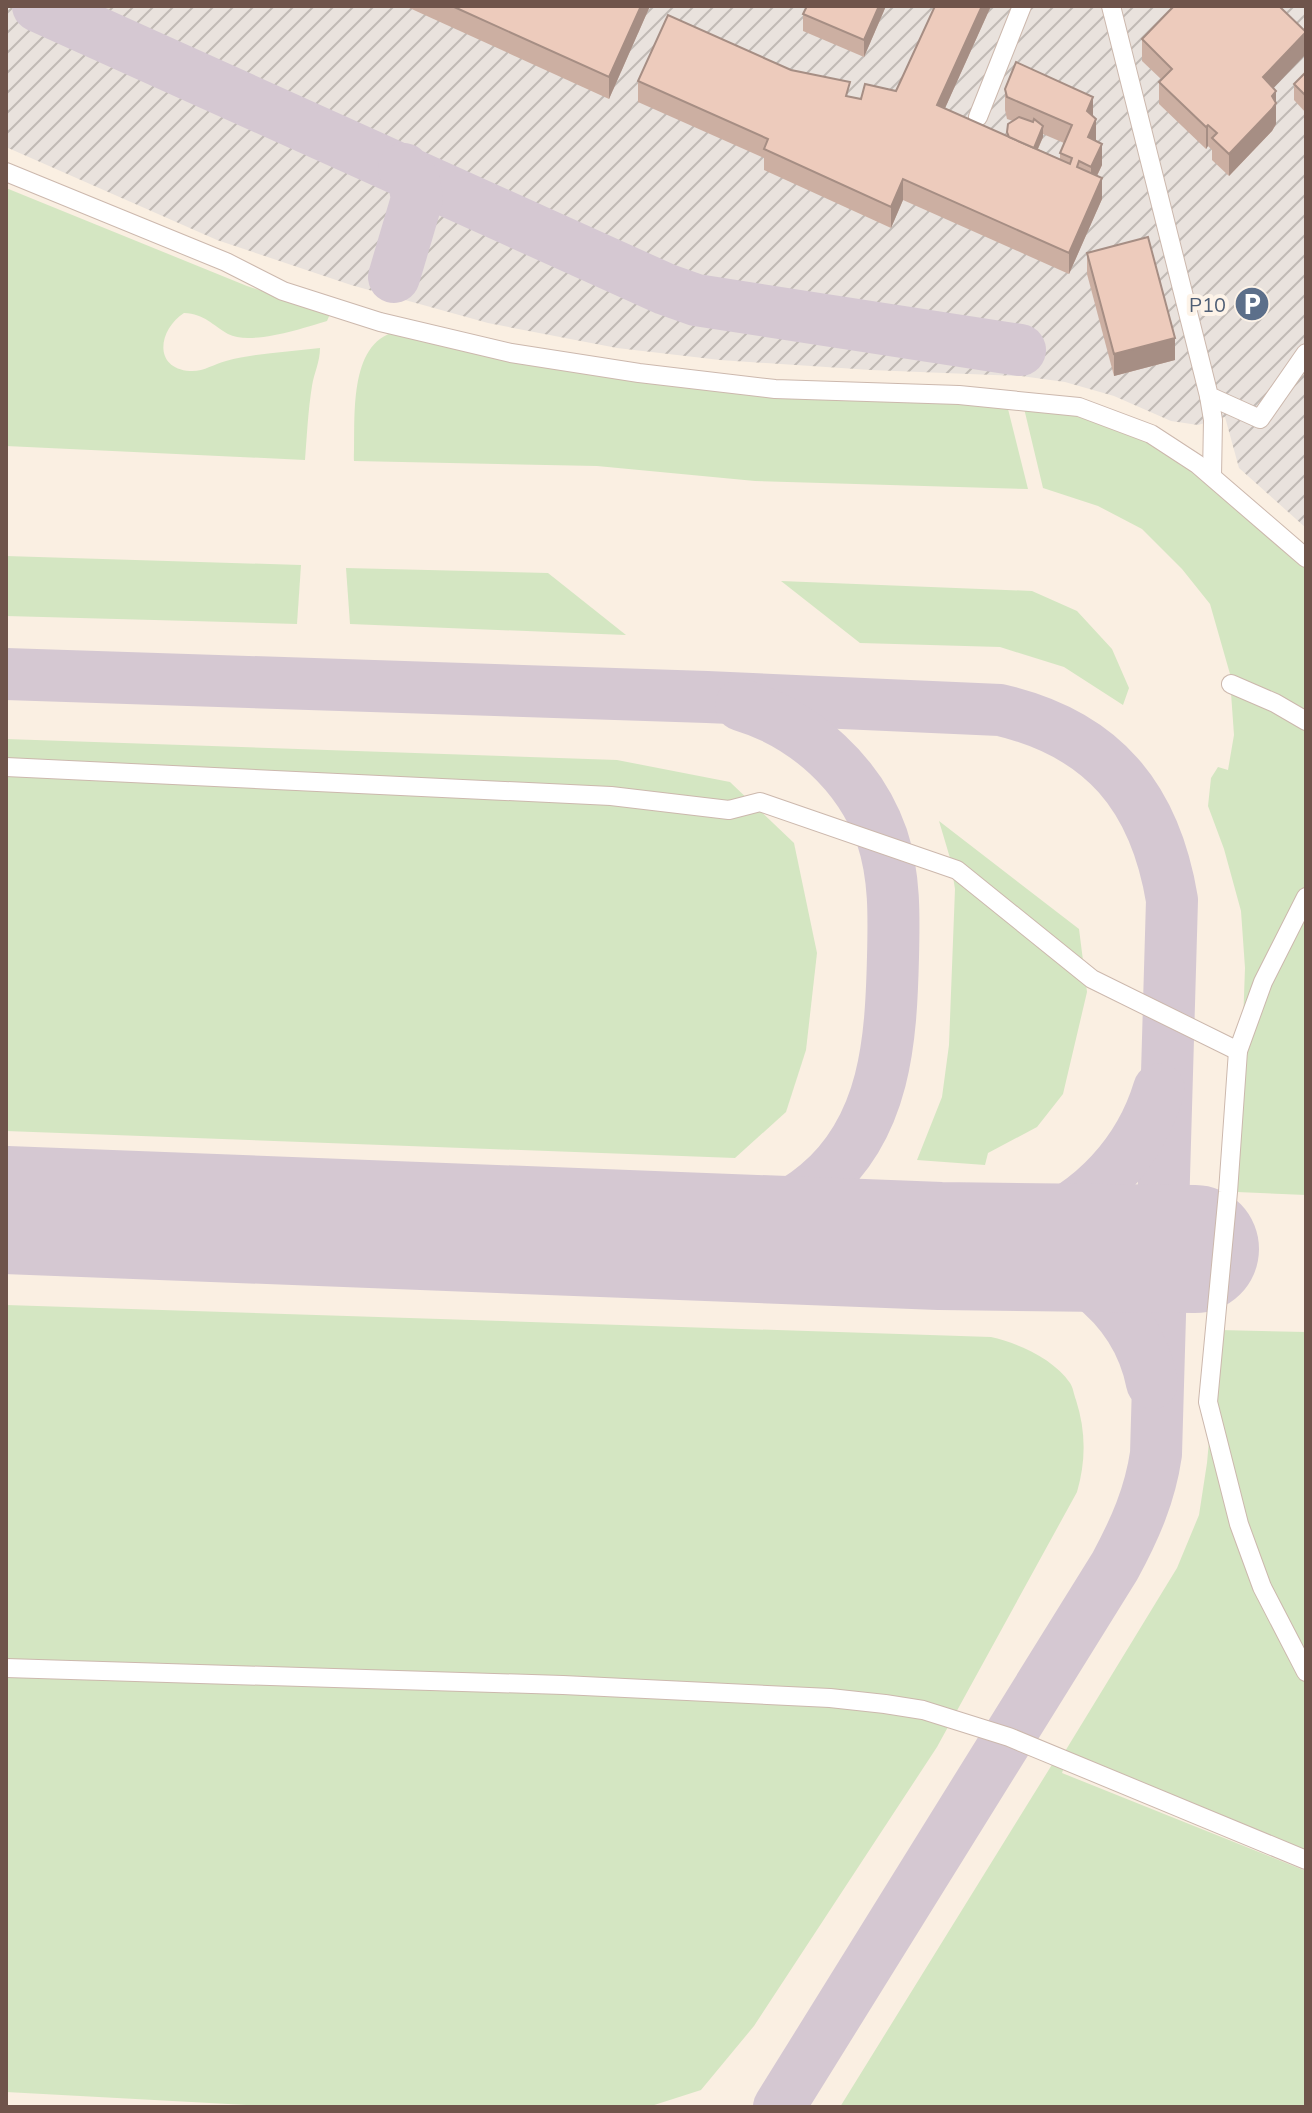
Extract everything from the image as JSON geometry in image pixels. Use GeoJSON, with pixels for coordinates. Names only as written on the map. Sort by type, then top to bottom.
{"type":"FeatureCollection","features":[{"type":"Feature","properties":{"kind":"lane"},"geometry":{"type":"LineString","coordinates":[[978,117],[1022,6]]}},
{"type":"Feature","properties":{"kind":"lane"},"geometry":{"type":"LineString","coordinates":[[1111,6],[1209,396],[1213,420],[1212,476]]}},
{"type":"Feature","properties":{"kind":"lane"},"geometry":{"type":"LineString","coordinates":[[6,172],[226,262],[283,291],[380,322],[511,353],[639,373],[775,389],[959,395],[1079,407],[1151,434],[1212,476],[1306,558]]}},
{"type":"Feature","properties":{"kind":"lane"},"geometry":{"type":"LineString","coordinates":[[1209,396],[1260,419],[1306,353]]}},
{"type":"Feature","properties":{"kind":"lane"},"geometry":{"type":"LineString","coordinates":[[1231,684],[1275,703],[1306,721]]}},
{"type":"Feature","properties":{"kind":"lane"},"geometry":{"type":"LineString","coordinates":[[6,767],[611,796],[729,810],[760,802],[957,870],[1092,979],[1238,1051]]}},
{"type":"Feature","properties":{"kind":"lane"},"geometry":{"type":"LineString","coordinates":[[1306,897],[1263,982],[1238,1051],[1208,1402],[1239,1524],[1262,1587],[1306,1672]]}},
{"type":"Feature","properties":{"kind":"lane"},"geometry":{"type":"LineString","coordinates":[[6,1668],[563,1685],[830,1698],[885,1704],[923,1710],[1009,1737],[1306,1860]]}},
{"type":"Feature","properties":{"kind":"shaded area"},"geometry":{"type":"Polygon","coordinates":[[[6,6],[1306,6],[1306,528],[1239,468],[1225,417],[1198,425],[1171,421],[1114,396],[1065,382],[1021,376],[720,360],[617,348],[488,323],[351,285],[217,240],[6,147],[6,6]]]}},
{"type":"Feature","properties":{"kind":"green space"},"geometry":{"type":"Polygon","coordinates":[[[6,188],[247,286],[330,314],[327,321],[317,324],[277,335],[250,338],[228,334],[203,318],[184,313],[169,328],[163,347],[170,363],[190,371],[249,356],[320,348],[311,395],[305,460],[6,446],[6,188]]]}},
{"type":"Feature","properties":{"kind":"green space"},"geometry":{"type":"Polygon","coordinates":[[[391,333],[610,376],[1007,405],[1028,489],[755,481],[597,466],[354,461],[355,408],[360,371],[377,342],[391,333]]]}},
{"type":"Feature","properties":{"kind":"green space"},"geometry":{"type":"Polygon","coordinates":[[[1023,404],[1076,413],[1149,441],[1205,472],[1306,561],[1306,710],[1230,674],[1210,604],[1182,569],[1142,529],[1098,506],[1043,488],[1023,404]]]}},
{"type":"Feature","properties":{"kind":"green space"},"geometry":{"type":"Polygon","coordinates":[[[6,556],[301,565],[297,624],[6,616],[6,556]]]}},
{"type":"Feature","properties":{"kind":"green space"},"geometry":{"type":"Polygon","coordinates":[[[346,568],[548,573],[626,635],[350,624],[346,568]]]}},
{"type":"Feature","properties":{"kind":"green space"},"geometry":{"type":"Polygon","coordinates":[[[781,581],[1032,591],[1077,611],[1112,649],[1129,688],[1123,705],[1064,667],[1000,647],[860,643],[781,581]]]}},
{"type":"Feature","properties":{"kind":"green space"},"geometry":{"type":"Polygon","coordinates":[[[1231,693],[1295,720],[1306,729],[1306,1195],[1237,1192],[1245,968],[1241,911],[1208,806],[1211,778],[1218,767],[1228,770],[1234,735],[1231,693]]]}},
{"type":"Feature","properties":{"kind":"green space"},"geometry":{"type":"Polygon","coordinates":[[[6,739],[617,760],[730,782],[794,843],[817,953],[806,1050],[786,1112],[735,1158],[6,1131],[6,739]]]}},
{"type":"Feature","properties":{"kind":"green space"},"geometry":{"type":"Polygon","coordinates":[[[939,821],[1079,929],[1087,992],[1063,1094],[1037,1127],[988,1153],[985,1165],[917,1160],[942,1097],[949,1045],[955,889],[939,821]]]}},
{"type":"Feature","properties":{"kind":"green space"},"geometry":{"type":"Polygon","coordinates":[[[6,1305],[991,1337],[1035,1353],[1070,1383],[1082,1423],[1082,1469],[1077,1492],[937,1747],[754,2026],[701,2090],[648,2107],[283,2107],[6,2092],[6,1305]]]}},
{"type":"Feature","properties":{"kind":"green space"},"geometry":{"type":"Polygon","coordinates":[[[1219,1330],[1306,1332],[1306,1852],[1064,1753],[1177,1568],[1199,1515],[1219,1330]]]}},
{"type":"Feature","properties":{"kind":"green space"},"geometry":{"type":"Polygon","coordinates":[[[1053,1763],[1064,1767],[1062,1773],[1306,1871],[1306,2107],[840,2107],[1053,1763]]]}},
{"type":"Feature","properties":{"kind":"building"},"geometry":{"type":"Polygon","coordinates":[[[452,6],[641,6],[609,77],[452,6]]]}},
{"type":"Feature","properties":{"kind":"building"},"geometry":{"type":"Polygon","coordinates":[[[807,6],[879,6],[864,40],[803,14],[807,6]]]}},
{"type":"Feature","properties":{"kind":"building"},"geometry":{"type":"Polygon","coordinates":[[[935,6],[982,6],[937,105],[1070,164],[1072,158],[1060,153],[1072,125],[1007,97],[1005,89],[1016,62],[1093,97],[1087,111],[1096,119],[1088,137],[1102,144],[1091,167],[1079,161],[1077,167],[1102,178],[1069,253],[903,179],[891,207],[764,149],[768,139],[638,81],[668,15],[791,70],[850,82],[846,96],[861,99],[865,84],[896,91],[935,6]]]}},
{"type":"Feature","properties":{"kind":"building"},"geometry":{"type":"Polygon","coordinates":[[[1174,6],[1279,6],[1306,32],[1263,77],[1276,91],[1272,96],[1276,103],[1229,154],[1212,138],[1217,133],[1208,125],[1206,127],[1159,82],[1172,69],[1142,39],[1174,6]]]}},
{"type":"Feature","properties":{"kind":"building"},"geometry":{"type":"Polygon","coordinates":[[[1306,72],[1306,96],[1294,84],[1306,72]]]}},
{"type":"Feature","properties":{"kind":"building"},"geometry":{"type":"Polygon","coordinates":[[[1019,117],[1033,122],[1034,119],[1043,126],[1034,148],[1009,137],[1008,124],[1019,117]]]}},
{"type":"Feature","properties":{"kind":"building"},"geometry":{"type":"Polygon","coordinates":[[[1148,237],[1175,338],[1114,354],[1087,253],[1148,237]]]}},
{"type":"Feature","properties":{"kind":"taxiway"},"geometry":{"type":"LineString","coordinates":[[38,6],[665,289],[696,300],[1020,350]]}},
{"type":"Feature","properties":{"kind":"taxiway"},"geometry":{"type":"LineString","coordinates":[[394,277],[417,199],[414,182],[404,169]]}},
{"type":"Feature","properties":{"kind":"taxiway"},"geometry":{"type":"LineString","coordinates":[[6,674],[1000,710],[1068,735],[1118,775],[1137,801],[1164,863],[1172,900],[1156,1454],[1150,1484],[1115,1566],[779,2107]]}},
{"type":"Feature","properties":{"kind":"taxiway"},"geometry":{"type":"LineString","coordinates":[[653,1235],[719,1228],[760,1218],[779,1210],[817,1185],[840,1162],[858,1137],[871,1109],[886,1050],[892,988],[893,912],[889,867],[882,837],[860,792],[827,754],[787,725],[741,705]]}},
{"type":"Feature","properties":{"kind":"taxiway"},"geometry":{"type":"LineString","coordinates":[[940,1246],[1019,1232],[1053,1218],[1074,1205],[1111,1173],[1126,1154],[1140,1134],[1159,1089]]}},
{"type":"Feature","properties":{"kind":"taxiway"},"geometry":{"type":"LineString","coordinates":[[980,1246],[1038,1256],[1090,1284],[1112,1304],[1130,1328],[1143,1354],[1152,1383]]}},
{"type":"Feature","properties":{"kind":"runway"},"geometry":{"type":"LineString","coordinates":[[6,1210],[940,1246],[1195,1249]]}},
{"type":"Feature","properties":{"kind":"place","name":"P10"},"geometry":{"type":"Point","coordinates":[1252,304]}}]}
